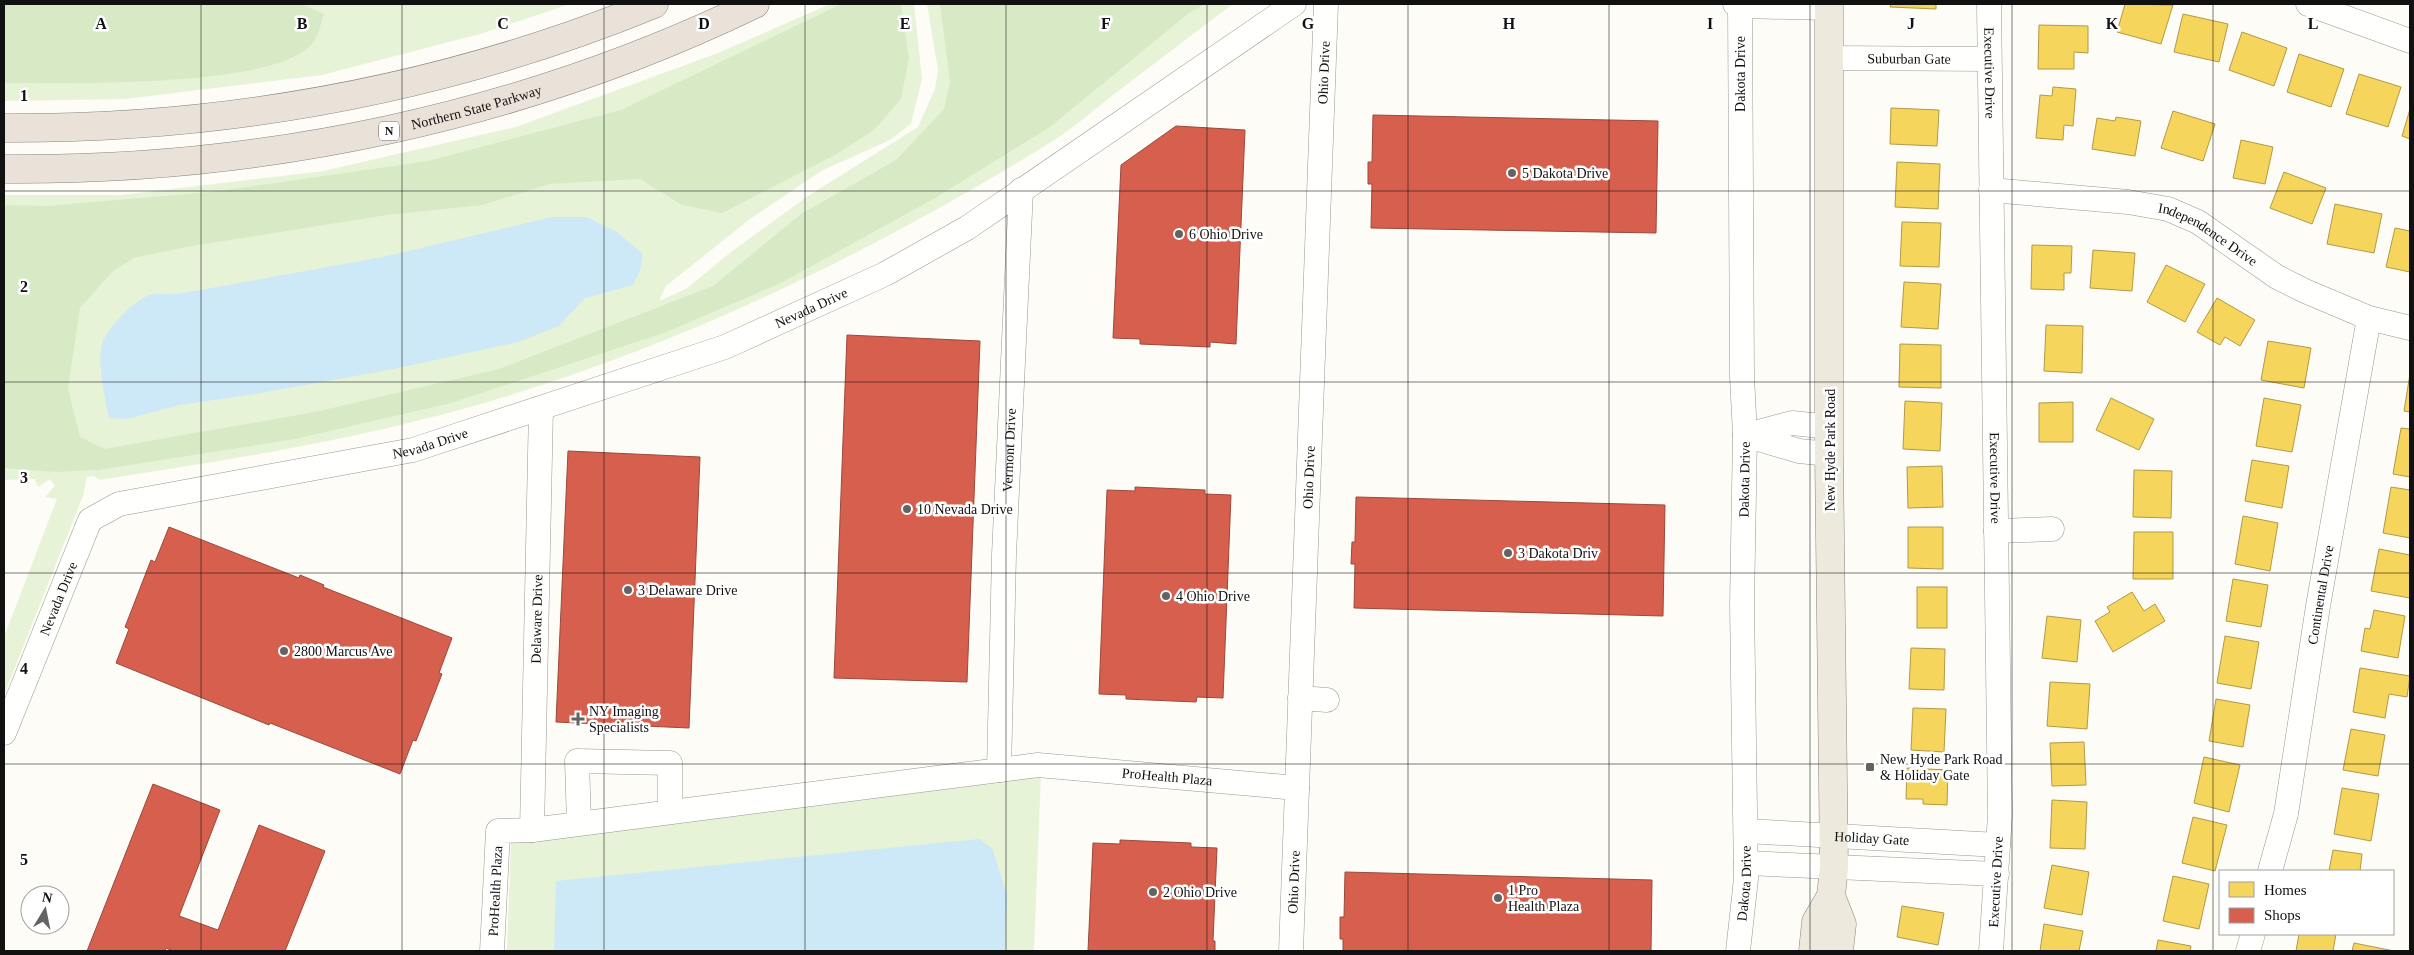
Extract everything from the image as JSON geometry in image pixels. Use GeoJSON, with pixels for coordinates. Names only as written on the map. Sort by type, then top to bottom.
{"type":"FeatureCollection","features":[{"type":"Feature","properties":{"kind":"highway"},"geometry":{"type":"LineString","coordinates":[[4,128],[62,128],[150,124],[270,111],[337,99],[474,67],[551,43],[654,4]]}},
{"type":"Feature","properties":{"kind":"highway","name":"Northern State Parkway"},"geometry":{"type":"LineString","coordinates":[[4,169],[119,168],[188,162],[286,150],[392,130],[459,114],[589,74],[654,49],[755,4]]}},
{"type":"Feature","properties":{"kind":"main road","name":"New Hyde Park Road"},"geometry":{"type":"LineString","coordinates":[[1829,6],[1829,454],[1834,837],[1832,896],[1842,924],[1839,951]]}},
{"type":"Feature","properties":{"kind":"main road","name":"New Hyde Park Road"},"geometry":{"type":"LineString","coordinates":[[1813,951],[1816,922],[1832,896]]}},
{"type":"Feature","properties":{"kind":"street","name":"Nevada Drive"},"geometry":{"type":"LineString","coordinates":[[4,733],[90,520],[120,504],[413,450],[725,347],[885,274],[967,228],[1294,4]]}},
{"type":"Feature","properties":{"kind":"street","name":"Ohio Drive"},"geometry":{"type":"LineString","coordinates":[[1291,951],[1326,4]]}},
{"type":"Feature","properties":{"kind":"street","name":"Executive Drive"},"geometry":{"type":"LineString","coordinates":[[1989,4],[1988,59],[2000,815],[1991,951]]}},
{"type":"Feature","properties":{"kind":"street"},"geometry":{"type":"LineString","coordinates":[[2308,4],[2410,41]]}},
{"type":"Feature","properties":{"kind":"street"},"geometry":{"type":"LineString","coordinates":[[1737,5],[1829,6]]}},
{"type":"Feature","properties":{"kind":"street","name":"Dakota Drive"},"geometry":{"type":"LineString","coordinates":[[1737,5],[1742,366],[1745,435],[1742,604],[1746,831],[1746,879],[1738,951]]}},
{"type":"Feature","properties":{"kind":"street","name":"Suburban Gate"},"geometry":{"type":"LineString","coordinates":[[1829,58],[1988,59]]}},
{"type":"Feature","properties":{"kind":"street","name":"Vermont Drive"},"geometry":{"type":"LineString","coordinates":[[999,770],[1005,545],[1021,190]]}},
{"type":"Feature","properties":{"kind":"street","name":"Independence Drive"},"geometry":{"type":"LineString","coordinates":[[1991,190],[2128,202],[2168,209],[2198,222],[2277,277],[2331,304],[2369,318],[2410,328]]}},
{"type":"Feature","properties":{"kind":"street","name":"Continental Drive"},"geometry":{"type":"LineString","coordinates":[[2270,870],[2286,814],[2318,606],[2369,318]]}},
{"type":"Feature","properties":{"kind":"street","name":"Delaware Drive"},"geometry":{"type":"LineString","coordinates":[[532,830],[541,408]]}},
{"type":"Feature","properties":{"kind":"street"},"geometry":{"type":"LineString","coordinates":[[1745,435],[1792,424],[1830,427]]}},
{"type":"Feature","properties":{"kind":"street"},"geometry":{"type":"LineString","coordinates":[[1745,435],[1799,452],[1829,454]]}},
{"type":"Feature","properties":{"kind":"street"},"geometry":{"type":"LineString","coordinates":[[1996,531],[2052,529]]}},
{"type":"Feature","properties":{"kind":"street"},"geometry":{"type":"LineString","coordinates":[[1300,698],[1327,700]]}},
{"type":"Feature","properties":{"kind":"street"},"geometry":{"type":"LineString","coordinates":[[579,823],[577,761],[670,763],[670,812]]}},
{"type":"Feature","properties":{"kind":"street","name":"ProHealth Plaza"},"geometry":{"type":"LineString","coordinates":[[492,951],[498,831],[532,830],[1038,765],[1297,788]]}},
{"type":"Feature","properties":{"kind":"street","name":"Holiday Gate"},"geometry":{"type":"LineString","coordinates":[[1746,831],[1998,846]]}},
{"type":"Feature","properties":{"kind":"street"},"geometry":{"type":"LineString","coordinates":[[1746,863],[1997,874]]}},
{"type":"Feature","properties":{"kind":"street"},"geometry":{"type":"LineString","coordinates":[[2248,951],[2253,935]]}},
{"type":"Feature","properties":{"kind":"green space"},"geometry":{"type":"Polygon","coordinates":[[[4,4],[570,4],[480,34],[322,75],[125,99],[4,101],[4,4]]]}},
{"type":"Feature","properties":{"kind":"green space"},"geometry":{"type":"Polygon","coordinates":[[[4,4],[302,4],[324,14],[311,45],[289,59],[255,69],[213,76],[166,80],[4,83],[4,4]]]}},
{"type":"Feature","properties":{"kind":"green space"},"geometry":{"type":"Polygon","coordinates":[[[830,4],[914,4],[922,79],[911,124],[890,140],[821,171],[750,219],[666,286],[659,301],[686,289],[731,252],[808,196],[918,127],[935,89],[938,70],[927,4],[1233,4],[1064,134],[975,188],[899,230],[822,269],[744,306],[664,340],[584,371],[502,398],[380,430],[260,454],[100,480],[93,476],[87,477],[83,496],[4,695],[4,637],[57,499],[45,497],[55,486],[50,479],[38,487],[35,479],[4,480],[4,195],[122,195],[323,171],[516,127],[718,53],[830,4]]]}},
{"type":"Feature","properties":{"kind":"green space"},"geometry":{"type":"Polygon","coordinates":[[[841,4],[901,4],[909,58],[901,99],[874,130],[835,155],[722,213],[682,205],[640,179],[550,184],[482,205],[387,215],[186,247],[134,258],[112,272],[80,308],[68,389],[80,437],[104,449],[315,412],[499,369],[713,286],[801,214],[896,160],[944,109],[950,82],[940,4],[1205,4],[1189,13],[1050,127],[937,197],[781,283],[664,333],[451,403],[295,439],[98,470],[55,472],[4,468],[4,205],[48,206],[220,191],[428,161],[621,110],[841,4]]]}},
{"type":"Feature","properties":{"kind":"green space"},"geometry":{"type":"Polygon","coordinates":[[[1041,774],[1034,951],[1005,951],[1006,895],[557,881],[554,951],[507,951],[511,842],[1041,774]]]}},
{"type":"Feature","properties":{"kind":"water"},"geometry":{"type":"Polygon","coordinates":[[[552,217],[586,217],[617,232],[643,254],[640,271],[633,285],[585,298],[559,326],[518,342],[389,370],[255,394],[179,405],[127,419],[109,418],[100,361],[102,344],[109,330],[129,308],[150,295],[178,294],[383,257],[552,217]]]}},
{"type":"Feature","properties":{"kind":"water"},"geometry":{"type":"Polygon","coordinates":[[[980,839],[993,850],[1007,895],[1005,951],[554,951],[556,881],[980,839]]]}},
{"type":"Feature","properties":{"kind":"building: Homes"},"geometry":{"type":"Polygon","coordinates":[[[1891,4],[1936,4],[1936,9],[1890,7],[1891,4]]]}},
{"type":"Feature","properties":{"kind":"building: Homes"},"geometry":{"type":"Polygon","coordinates":[[[2125,4],[2173,5],[2161,44],[2117,32],[2125,4]]]}},
{"type":"Feature","properties":{"kind":"building: Homes"},"geometry":{"type":"Polygon","coordinates":[[[2183,14],[2228,24],[2219,62],[2174,52],[2183,14]]]}},
{"type":"Feature","properties":{"kind":"building: Homes"},"geometry":{"type":"Polygon","coordinates":[[[2039,25],[2088,26],[2088,53],[2074,52],[2074,69],[2038,69],[2039,25]]]}},
{"type":"Feature","properties":{"kind":"building: Homes"},"geometry":{"type":"Polygon","coordinates":[[[2242,32],[2287,48],[2274,86],[2229,70],[2242,32]]]}},
{"type":"Feature","properties":{"kind":"building: Homes"},"geometry":{"type":"Polygon","coordinates":[[[2299,54],[2344,69],[2331,107],[2287,92],[2299,54]]]}},
{"type":"Feature","properties":{"kind":"building: Homes"},"geometry":{"type":"Polygon","coordinates":[[[2359,74],[2401,87],[2388,127],[2346,114],[2359,74]]]}},
{"type":"Feature","properties":{"kind":"building: Homes"},"geometry":{"type":"Polygon","coordinates":[[[2053,87],[2076,89],[2073,126],[2064,125],[2063,140],[2036,138],[2040,95],[2052,96],[2053,87]]]}},
{"type":"Feature","properties":{"kind":"building: Homes"},"geometry":{"type":"Polygon","coordinates":[[[1891,108],[1939,110],[1937,146],[1890,144],[1891,108]]]}},
{"type":"Feature","properties":{"kind":"building: Homes"},"geometry":{"type":"Polygon","coordinates":[[[2410,109],[2410,139],[2402,136],[2410,109]]]}},
{"type":"Feature","properties":{"kind":"building: Homes"},"geometry":{"type":"Polygon","coordinates":[[[2173,111],[2215,124],[2203,161],[2161,148],[2173,111]]]}},
{"type":"Feature","properties":{"kind":"building: Homes"},"geometry":{"type":"Polygon","coordinates":[[[2116,117],[2141,121],[2135,156],[2092,149],[2097,118],[2115,121],[2116,117]]]}},
{"type":"Feature","properties":{"kind":"building: Homes"},"geometry":{"type":"Polygon","coordinates":[[[2241,140],[2273,147],[2265,184],[2233,178],[2241,140]]]}},
{"type":"Feature","properties":{"kind":"building: Homes"},"geometry":{"type":"Polygon","coordinates":[[[1897,162],[1940,164],[1938,209],[1895,207],[1897,162]]]}},
{"type":"Feature","properties":{"kind":"building: Homes"},"geometry":{"type":"Polygon","coordinates":[[[2284,172],[2326,188],[2312,224],[2270,208],[2284,172]]]}},
{"type":"Feature","properties":{"kind":"building: Homes"},"geometry":{"type":"Polygon","coordinates":[[[2335,204],[2382,214],[2374,253],[2327,244],[2335,204]]]}},
{"type":"Feature","properties":{"kind":"building: Homes"},"geometry":{"type":"Polygon","coordinates":[[[1902,222],[1941,223],[1939,267],[1900,266],[1902,222]]]}},
{"type":"Feature","properties":{"kind":"building: Homes"},"geometry":{"type":"Polygon","coordinates":[[[2395,228],[2410,231],[2410,272],[2386,267],[2395,228]]]}},
{"type":"Feature","properties":{"kind":"building: Homes"},"geometry":{"type":"Polygon","coordinates":[[[2032,245],[2072,246],[2071,273],[2064,273],[2064,290],[2031,289],[2032,245]]]}},
{"type":"Feature","properties":{"kind":"building: Homes"},"geometry":{"type":"Polygon","coordinates":[[[2093,250],[2135,253],[2132,291],[2090,288],[2093,250]]]}},
{"type":"Feature","properties":{"kind":"building: Homes"},"geometry":{"type":"Polygon","coordinates":[[[2166,265],[2205,284],[2185,322],[2147,302],[2166,265]]]}},
{"type":"Feature","properties":{"kind":"building: Homes"},"geometry":{"type":"Polygon","coordinates":[[[1904,282],[1941,284],[1938,329],[1901,327],[1904,282]]]}},
{"type":"Feature","properties":{"kind":"building: Homes"},"geometry":{"type":"Polygon","coordinates":[[[2217,298],[2255,320],[2240,346],[2225,337],[2220,345],[2197,332],[2217,298]]]}},
{"type":"Feature","properties":{"kind":"building: Homes"},"geometry":{"type":"Polygon","coordinates":[[[2046,325],[2083,326],[2082,373],[2044,371],[2046,325]]]}},
{"type":"Feature","properties":{"kind":"building: Homes"},"geometry":{"type":"Polygon","coordinates":[[[2268,341],[2311,348],[2304,388],[2261,380],[2268,341]]]}},
{"type":"Feature","properties":{"kind":"building: Homes"},"geometry":{"type":"Polygon","coordinates":[[[1900,344],[1941,345],[1941,388],[1899,387],[1900,344]]]}},
{"type":"Feature","properties":{"kind":"building: Homes"},"geometry":{"type":"Polygon","coordinates":[[[2410,374],[2410,412],[2404,411],[2410,374]]]}},
{"type":"Feature","properties":{"kind":"building: Homes"},"geometry":{"type":"Polygon","coordinates":[[[2111,398],[2154,419],[2139,450],[2096,430],[2111,398]]]}},
{"type":"Feature","properties":{"kind":"building: Homes"},"geometry":{"type":"Polygon","coordinates":[[[2264,398],[2301,405],[2292,452],[2256,446],[2264,398]]]}},
{"type":"Feature","properties":{"kind":"building: Homes"},"geometry":{"type":"Polygon","coordinates":[[[1905,401],[1942,403],[1940,451],[1903,449],[1905,401]]]}},
{"type":"Feature","properties":{"kind":"building: Homes"},"geometry":{"type":"Polygon","coordinates":[[[2073,402],[2073,442],[2039,442],[2039,403],[2073,402]]]}},
{"type":"Feature","properties":{"kind":"building: Homes"},"geometry":{"type":"Polygon","coordinates":[[[2401,428],[2410,429],[2410,477],[2393,474],[2401,428]]]}},
{"type":"Feature","properties":{"kind":"building: Homes"},"geometry":{"type":"Polygon","coordinates":[[[2252,460],[2289,466],[2282,508],[2245,501],[2252,460]]]}},
{"type":"Feature","properties":{"kind":"building: Homes"},"geometry":{"type":"Polygon","coordinates":[[[1942,466],[1943,507],[1908,508],[1907,467],[1942,466]]]}},
{"type":"Feature","properties":{"kind":"building: Homes"},"geometry":{"type":"Polygon","coordinates":[[[2134,470],[2172,471],[2171,518],[2133,517],[2134,470]]]}},
{"type":"Feature","properties":{"kind":"building: Homes"},"geometry":{"type":"Polygon","coordinates":[[[2391,487],[2410,490],[2410,538],[2383,533],[2391,487]]]}},
{"type":"Feature","properties":{"kind":"building: Homes"},"geometry":{"type":"Polygon","coordinates":[[[2243,516],[2278,523],[2270,571],[2235,564],[2243,516]]]}},
{"type":"Feature","properties":{"kind":"building: Homes"},"geometry":{"type":"Polygon","coordinates":[[[1908,527],[1943,527],[1943,569],[1908,568],[1908,527]]]}},
{"type":"Feature","properties":{"kind":"building: Homes"},"geometry":{"type":"Polygon","coordinates":[[[2134,532],[2173,532],[2173,579],[2133,579],[2134,532]]]}},
{"type":"Feature","properties":{"kind":"building: Homes"},"geometry":{"type":"Polygon","coordinates":[[[2379,549],[2410,555],[2410,598],[2371,591],[2379,549]]]}},
{"type":"Feature","properties":{"kind":"building: Homes"},"geometry":{"type":"Polygon","coordinates":[[[2233,579],[2268,585],[2261,627],[2226,621],[2233,579]]]}},
{"type":"Feature","properties":{"kind":"building: Homes"},"geometry":{"type":"Polygon","coordinates":[[[1917,587],[1947,587],[1947,628],[1917,628],[1917,587]]]}},
{"type":"Feature","properties":{"kind":"building: Homes"},"geometry":{"type":"Polygon","coordinates":[[[2132,592],[2144,611],[2155,604],[2165,621],[2113,652],[2095,621],[2110,612],[2107,607],[2132,592]]]}},
{"type":"Feature","properties":{"kind":"building: Homes"},"geometry":{"type":"Polygon","coordinates":[[[2374,610],[2405,616],[2398,658],[2361,651],[2365,628],[2370,629],[2374,610]]]}},
{"type":"Feature","properties":{"kind":"building: Homes"},"geometry":{"type":"Polygon","coordinates":[[[2047,616],[2081,620],[2077,662],[2042,658],[2047,616]]]}},
{"type":"Feature","properties":{"kind":"building: Homes"},"geometry":{"type":"Polygon","coordinates":[[[2225,636],[2259,642],[2251,689],[2217,683],[2225,636]]]}},
{"type":"Feature","properties":{"kind":"building: Homes"},"geometry":{"type":"Polygon","coordinates":[[[1911,648],[1945,649],[1944,690],[1909,689],[1911,648]]]}},
{"type":"Feature","properties":{"kind":"building: Homes"},"geometry":{"type":"Polygon","coordinates":[[[2360,668],[2410,676],[2407,697],[2389,694],[2385,718],[2353,712],[2360,668]]]}},
{"type":"Feature","properties":{"kind":"building: Homes"},"geometry":{"type":"Polygon","coordinates":[[[2050,682],[2090,684],[2087,729],[2047,726],[2050,682]]]}},
{"type":"Feature","properties":{"kind":"building: Homes"},"geometry":{"type":"Polygon","coordinates":[[[2216,699],[2250,705],[2243,747],[2209,741],[2216,699]]]}},
{"type":"Feature","properties":{"kind":"building: Homes"},"geometry":{"type":"Polygon","coordinates":[[[1913,708],[1946,709],[1944,752],[1911,750],[1913,708]]]}},
{"type":"Feature","properties":{"kind":"building: Homes"},"geometry":{"type":"Polygon","coordinates":[[[2351,729],[2385,735],[2378,776],[2343,770],[2351,729]]]}},
{"type":"Feature","properties":{"kind":"building: Homes"},"geometry":{"type":"Polygon","coordinates":[[[2084,742],[2086,785],[2052,786],[2050,743],[2084,742]]]}},
{"type":"Feature","properties":{"kind":"building: Homes"},"geometry":{"type":"Polygon","coordinates":[[[2204,757],[2240,765],[2229,812],[2194,803],[2204,757]]]}},
{"type":"Feature","properties":{"kind":"building: Homes"},"geometry":{"type":"Polygon","coordinates":[[[1907,768],[1948,770],[1947,805],[1923,804],[1923,799],[1906,799],[1907,768]]]}},
{"type":"Feature","properties":{"kind":"building: Homes"},"geometry":{"type":"Polygon","coordinates":[[[2342,788],[2379,794],[2371,841],[2334,834],[2342,788]]]}},
{"type":"Feature","properties":{"kind":"building: Homes"},"geometry":{"type":"Polygon","coordinates":[[[2052,800],[2087,802],[2085,849],[2050,848],[2052,800]]]}},
{"type":"Feature","properties":{"kind":"building: Homes"},"geometry":{"type":"Polygon","coordinates":[[[2193,817],[2227,825],[2215,871],[2182,863],[2193,817]]]}},
{"type":"Feature","properties":{"kind":"building: Homes"},"geometry":{"type":"Polygon","coordinates":[[[2333,850],[2362,854],[2360,870],[2329,870],[2333,850]]]}},
{"type":"Feature","properties":{"kind":"building: Homes"},"geometry":{"type":"Polygon","coordinates":[[[2052,865],[2089,872],[2082,915],[2044,908],[2052,865]]]}},
{"type":"Feature","properties":{"kind":"building: Homes"},"geometry":{"type":"Polygon","coordinates":[[[2173,876],[2209,884],[2199,929],[2163,921],[2173,876]]]}},
{"type":"Feature","properties":{"kind":"building: Homes"},"geometry":{"type":"Polygon","coordinates":[[[1902,906],[1944,913],[1938,945],[1897,937],[1902,906]]]}},
{"type":"Feature","properties":{"kind":"building: Homes"},"geometry":{"type":"Polygon","coordinates":[[[2044,924],[2083,931],[2079,951],[2040,951],[2044,924]]]}},
{"type":"Feature","properties":{"kind":"building: Homes"},"geometry":{"type":"Polygon","coordinates":[[[2299,935],[2336,935],[2333,951],[2296,951],[2299,935]]]}},
{"type":"Feature","properties":{"kind":"building: Homes"},"geometry":{"type":"Polygon","coordinates":[[[2158,940],[2191,946],[2190,951],[2156,951],[2158,940]]]}},
{"type":"Feature","properties":{"kind":"building: Homes"},"geometry":{"type":"Polygon","coordinates":[[[2354,943],[2394,951],[2352,951],[2354,943]]]}},
{"type":"Feature","properties":{"kind":"building: Shops","name":"5 Dakota Drive"},"geometry":{"type":"Polygon","coordinates":[[[1373,115],[1658,121],[1656,233],[1371,228],[1372,184],[1368,184],[1368,162],[1372,162],[1373,115]]]}},
{"type":"Feature","properties":{"kind":"building: Shops","name":"6 Ohio Drive"},"geometry":{"type":"Polygon","coordinates":[[[1176,126],[1245,130],[1236,344],[1210,342],[1210,347],[1140,344],[1140,339],[1113,338],[1121,165],[1176,126]]]}},
{"type":"Feature","properties":{"kind":"building: Shops","name":"10 Nevada Drive"},"geometry":{"type":"Polygon","coordinates":[[[847,335],[980,341],[967,682],[834,678],[847,335]]]}},
{"type":"Feature","properties":{"kind":"building: Shops","name":"3 Delaware Drive"},"geometry":{"type":"Polygon","coordinates":[[[568,451],[700,457],[689,728],[556,722],[568,451]]]}},
{"type":"Feature","properties":{"kind":"building: Shops","name":"4 Ohio Drive"},"geometry":{"type":"Polygon","coordinates":[[[1135,487],[1205,490],[1205,494],[1231,495],[1223,698],[1197,697],[1196,702],[1126,699],[1126,695],[1099,694],[1107,490],[1135,491],[1135,487]]]}},
{"type":"Feature","properties":{"kind":"building: Shops","name":"3 Dakota Driv"},"geometry":{"type":"Polygon","coordinates":[[[1356,497],[1665,505],[1663,616],[1354,608],[1355,564],[1351,564],[1352,542],[1355,542],[1356,497]]]}},
{"type":"Feature","properties":{"kind":"building: Shops","name":"2800 Marcus Ave"},"geometry":{"type":"Polygon","coordinates":[[[169,527],[299,578],[300,575],[324,585],[323,587],[452,638],[439,673],[442,674],[416,741],[413,740],[400,774],[270,723],[269,725],[116,663],[129,629],[125,627],[151,560],[155,562],[169,527]]]}},
{"type":"Feature","properties":{"kind":"building: Shops"},"geometry":{"type":"Polygon","coordinates":[[[153,784],[220,810],[179,916],[218,930],[259,825],[325,851],[285,951],[173,951],[166,948],[165,951],[87,951],[153,784]]]}},
{"type":"Feature","properties":{"kind":"building: Shops","name":"2 Ohio Drive"},"geometry":{"type":"Polygon","coordinates":[[[1120,840],[1191,843],[1191,847],[1217,848],[1213,941],[1215,941],[1215,951],[1088,951],[1093,843],[1120,844],[1120,840]]]}},
{"type":"Feature","properties":{"kind":"building: Shops","name":"1 Pro Health Plaza"},"geometry":{"type":"Polygon","coordinates":[[[1345,872],[1652,880],[1651,951],[1343,951],[1343,939],[1340,939],[1340,917],[1344,917],[1345,872]]]}},
{"type":"Feature","properties":{"kind":"place","name":"5 Dakota Drive"},"geometry":{"type":"Point","coordinates":[1512,173]}},
{"type":"Feature","properties":{"kind":"place","name":"6 Ohio Drive"},"geometry":{"type":"Point","coordinates":[1179,234]}},
{"type":"Feature","properties":{"kind":"place","name":"10 Nevada Drive"},"geometry":{"type":"Point","coordinates":[907,509]}},
{"type":"Feature","properties":{"kind":"place","name":"3 Dakota Driv"},"geometry":{"type":"Point","coordinates":[1508,553]}},
{"type":"Feature","properties":{"kind":"place","name":"3 Delaware Drive"},"geometry":{"type":"Point","coordinates":[628,590]}},
{"type":"Feature","properties":{"kind":"place","name":"4 Ohio Drive"},"geometry":{"type":"Point","coordinates":[1166,596]}},
{"type":"Feature","properties":{"kind":"place","name":"2800 Marcus Ave"},"geometry":{"type":"Point","coordinates":[284,651]}},
{"type":"Feature","properties":{"kind":"place","name":"NY Imaging Specialists"},"geometry":{"type":"Point","coordinates":[578,719]}},
{"type":"Feature","properties":{"kind":"place","name":"New Hyde Park Road & Holiday Gate"},"geometry":{"type":"Point","coordinates":[1870,767]}},
{"type":"Feature","properties":{"kind":"place","name":"2 Ohio Drive"},"geometry":{"type":"Point","coordinates":[1153,892]}},
{"type":"Feature","properties":{"kind":"place","name":"1 Pro Health Plaza"},"geometry":{"type":"Point","coordinates":[1498,898]}}]}
